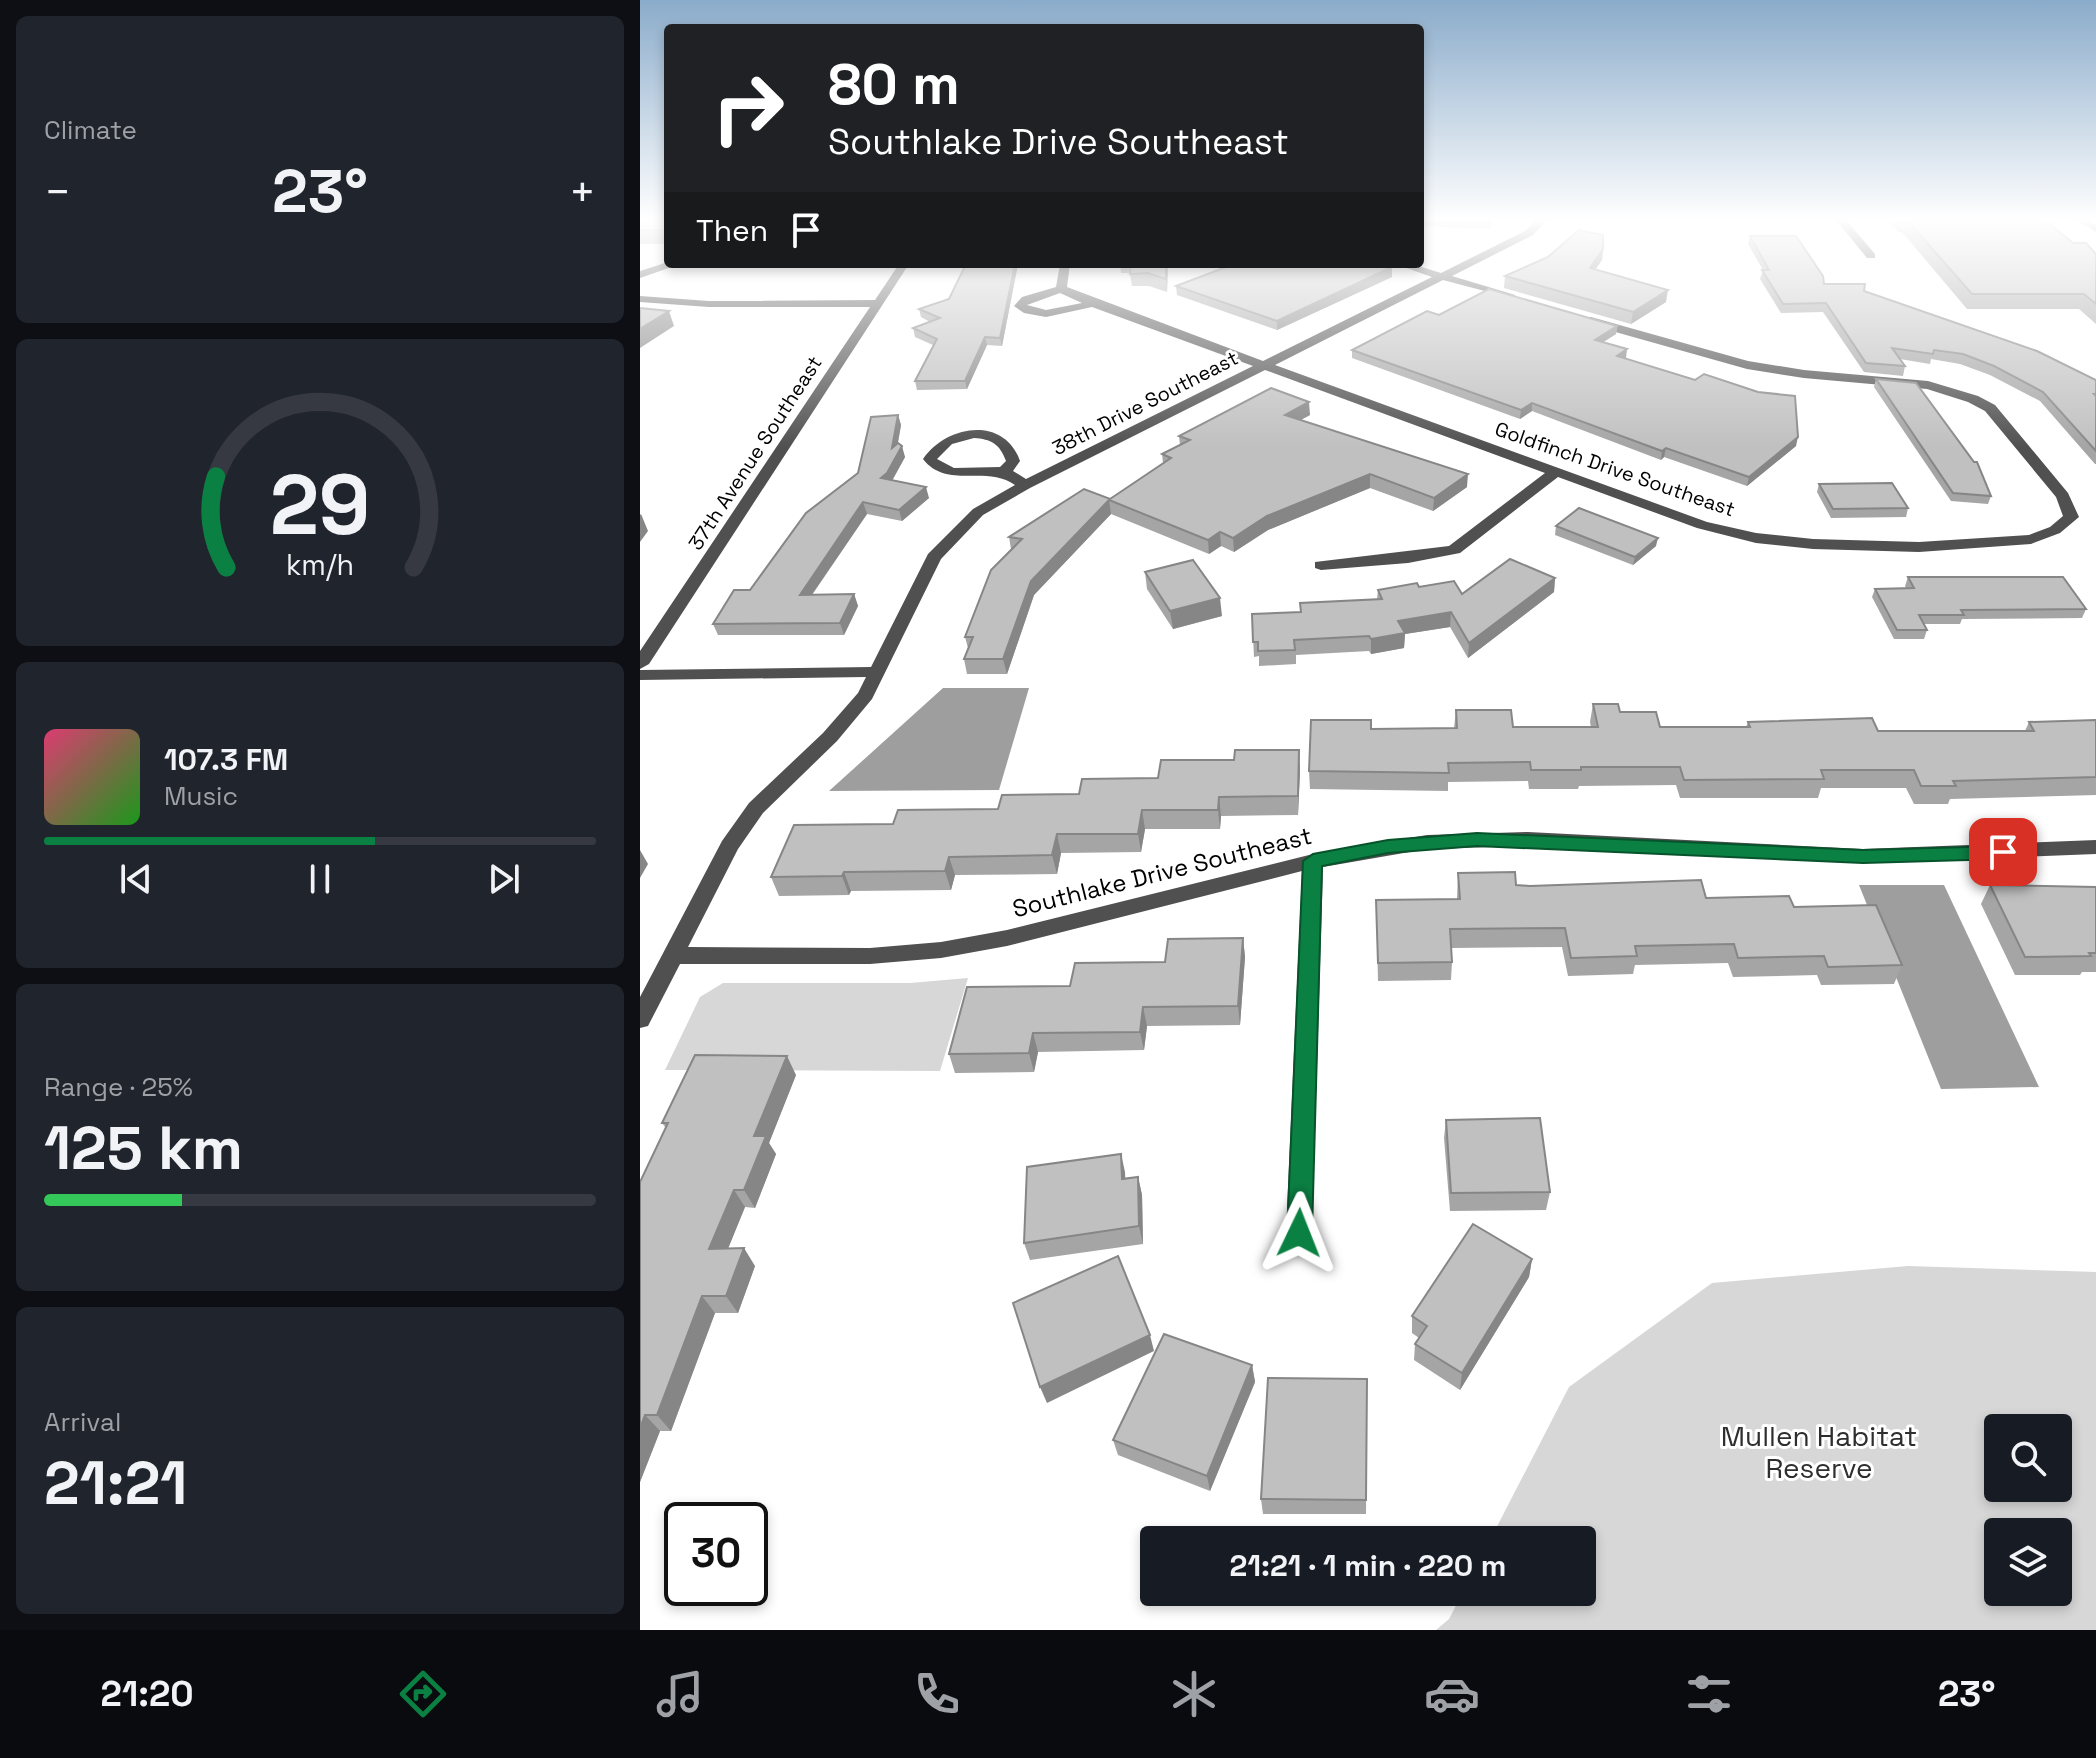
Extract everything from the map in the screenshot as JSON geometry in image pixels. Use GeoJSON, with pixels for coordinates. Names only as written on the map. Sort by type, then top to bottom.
{"type":"FeatureCollection","features":[{"type":"Feature","properties":{"kind":"street","name":"37th Avenue Southeast"},"geometry":{"type":"LineString","coordinates":[[640,664],[883,296]]}},
{"type":"Feature","properties":{"kind":"street"},"geometry":{"type":"LineString","coordinates":[[1036,296],[1026,299],[1020,306],[1028,312],[1049,313],[1092,303]]}},
{"type":"Feature","properties":{"kind":"street","name":"Goldfinch Drive Southeast"},"geometry":{"type":"LineString","coordinates":[[1077,296],[1702,525],[1756,538],[1813,544],[1919,547],[2031,539],[2055,530],[2071,517],[2063,496],[1990,408],[1973,399],[1928,385],[1804,374],[1747,365],[1579,317]]}},
{"type":"Feature","properties":{"kind":"street","name":"38th Drive Southeast"},"geometry":{"type":"LineString","coordinates":[[640,1019],[742,827],[775,788],[850,716],[879,672],[934,557],[978,512],[1025,485],[1404,296]]}},
{"type":"Feature","properties":{"kind":"street"},"geometry":{"type":"LineString","coordinates":[[1508,296],[1518,299]]}},
{"type":"Feature","properties":{"kind":"street"},"geometry":{"type":"LineString","coordinates":[[640,299],[709,304],[878,303]]}},
{"type":"Feature","properties":{"kind":"street"},"geometry":{"type":"LineString","coordinates":[[1004,472],[1013,461],[1012,451],[1006,443],[986,435],[967,435],[949,440],[937,447],[930,459],[936,466],[961,473],[1004,472],[1025,485]]}},
{"type":"Feature","properties":{"kind":"street"},"geometry":{"type":"LineString","coordinates":[[1321,565],[1408,558],[1454,550],[1557,471]]}},
{"type":"Feature","properties":{"kind":"street"},"geometry":{"type":"LineString","coordinates":[[640,675],[879,672]]}},
{"type":"Feature","properties":{"kind":"street","name":"Southlake Drive Southeast"},"geometry":{"type":"LineString","coordinates":[[673,955],[870,956],[941,950],[1007,938],[1313,861],[1388,847],[1477,839],[1863,856],[2096,847]]}},
{"type":"Feature","properties":{"kind":"street"},"geometry":{"type":"LineString","coordinates":[[1299,1233],[1313,861]]}},
{"type":"Feature","properties":{"kind":"green space"},"geometry":{"type":"Polygon","coordinates":[[[968,978],[940,1071],[665,1070],[700,997],[723,983],[910,983],[968,978]]]}},
{"type":"Feature","properties":{"kind":"green space","name":"Mullen Habitat Reserve"},"geometry":{"type":"Polygon","coordinates":[[[1908,1266],[2096,1272],[2096,1630],[1436,1630],[1449,1619],[1456,1606],[1596,1606],[1596,1526],[1497,1526],[1569,1387],[1712,1283],[1908,1266]]]}},
{"type":"Feature","properties":{"kind":"shaded area"},"geometry":{"type":"Polygon","coordinates":[[[943,688],[1029,688],[999,790],[829,791],[943,688]]]}},
{"type":"Feature","properties":{"kind":"shaded area"},"geometry":{"type":"Polygon","coordinates":[[[1859,885],[1944,885],[2039,1087],[1941,1089],[1859,885]]]}},
{"type":"Feature","properties":{"kind":"building"},"geometry":{"type":"Polygon","coordinates":[[[950,296],[1008,296],[1000,338],[985,337],[965,381],[915,381],[937,339],[913,328],[940,318],[919,309],[950,296]]]}},
{"type":"Feature","properties":{"kind":"building"},"geometry":{"type":"Polygon","coordinates":[[[1205,296],[1330,296],[1277,321],[1205,296]]]}},
{"type":"Feature","properties":{"kind":"building"},"geometry":{"type":"Polygon","coordinates":[[[1475,296],[1513,296],[1617,326],[1595,340],[1627,349],[1617,356],[1695,380],[1704,374],[1758,392],[1795,396],[1798,437],[1749,477],[1666,448],[1662,451],[1532,403],[1521,410],[1352,350],[1427,311],[1439,315],[1475,296]]]}},
{"type":"Feature","properties":{"kind":"building"},"geometry":{"type":"Polygon","coordinates":[[[1576,296],[1658,296],[1633,312],[1576,296]]]}},
{"type":"Feature","properties":{"kind":"building"},"geometry":{"type":"Polygon","coordinates":[[[1778,296],[1879,296],[2037,351],[2096,380],[2096,451],[2043,392],[1994,366],[1963,354],[1934,350],[1933,354],[1892,348],[1905,366],[1866,363],[1826,303],[1783,304],[1778,296]]]}},
{"type":"Feature","properties":{"kind":"building"},"geometry":{"type":"Polygon","coordinates":[[[640,308],[669,311],[640,329],[640,308]]]}},
{"type":"Feature","properties":{"kind":"building"},"geometry":{"type":"Polygon","coordinates":[[[1876,379],[1916,383],[1977,462],[1991,496],[1953,493],[1876,379]]]}},
{"type":"Feature","properties":{"kind":"building"},"geometry":{"type":"Polygon","coordinates":[[[1271,388],[1309,402],[1285,415],[1468,474],[1434,498],[1370,474],[1267,516],[1233,538],[1220,532],[1208,540],[1109,500],[1031,581],[1003,659],[964,659],[973,637],[965,637],[991,570],[1022,539],[1009,537],[1084,489],[1110,499],[1171,458],[1162,454],[1190,440],[1179,436],[1271,388]]]}},
{"type":"Feature","properties":{"kind":"building"},"geometry":{"type":"Polygon","coordinates":[[[898,415],[892,448],[898,443],[902,446],[881,478],[926,487],[899,510],[863,502],[800,595],[854,594],[840,623],[713,624],[734,590],[750,590],[806,513],[858,473],[871,417],[898,415]]]}},
{"type":"Feature","properties":{"kind":"building"},"geometry":{"type":"Polygon","coordinates":[[[1892,483],[1908,508],[1833,509],[1819,484],[1892,483]]]}},
{"type":"Feature","properties":{"kind":"building"},"geometry":{"type":"Polygon","coordinates":[[[1579,508],[1658,538],[1635,557],[1556,526],[1579,508]]]}},
{"type":"Feature","properties":{"kind":"building"},"geometry":{"type":"Polygon","coordinates":[[[1510,559],[1555,578],[1469,643],[1451,612],[1398,621],[1405,633],[1371,639],[1369,636],[1294,640],[1295,650],[1258,651],[1258,642],[1253,642],[1252,614],[1301,612],[1300,603],[1382,599],[1378,590],[1417,583],[1419,587],[1454,581],[1462,594],[1510,559]]]}},
{"type":"Feature","properties":{"kind":"building"},"geometry":{"type":"Polygon","coordinates":[[[1193,560],[1220,598],[1170,611],[1145,572],[1193,560]]]}},
{"type":"Feature","properties":{"kind":"building"},"geometry":{"type":"Polygon","coordinates":[[[1908,577],[2063,577],[2086,609],[1961,610],[1964,615],[1919,615],[1927,630],[1897,630],[1875,589],[1914,588],[1908,577]]]}},
{"type":"Feature","properties":{"kind":"building"},"geometry":{"type":"Polygon","coordinates":[[[1593,704],[1618,704],[1620,712],[1656,712],[1660,727],[1750,727],[1748,722],[1872,718],[1878,731],[2034,731],[2029,722],[2096,720],[2096,777],[1953,781],[1956,786],[1921,786],[1914,770],[1821,770],[1824,779],[1684,780],[1680,767],[1531,770],[1530,762],[1448,763],[1449,773],[1309,771],[1311,720],[1371,720],[1371,729],[1457,728],[1456,710],[1511,710],[1513,727],[1598,727],[1593,704]]]}},
{"type":"Feature","properties":{"kind":"building"},"geometry":{"type":"Polygon","coordinates":[[[1235,750],[1299,750],[1298,796],[1219,797],[1218,810],[1142,810],[1138,834],[1057,834],[1052,855],[949,857],[945,871],[844,872],[842,876],[771,877],[794,825],[893,824],[898,810],[998,809],[1002,795],[1079,794],[1082,779],[1158,778],[1161,760],[1234,760],[1235,750]]]}},
{"type":"Feature","properties":{"kind":"building"},"geometry":{"type":"Polygon","coordinates":[[[1515,872],[1516,885],[1701,880],[1706,898],[1789,896],[1794,907],[1876,905],[1902,965],[1828,967],[1824,956],[1738,958],[1734,944],[1635,946],[1637,956],[1571,958],[1565,928],[1450,929],[1452,962],[1378,963],[1376,900],[1460,899],[1458,873],[1515,872]]]}},
{"type":"Feature","properties":{"kind":"building"},"geometry":{"type":"Polygon","coordinates":[[[1990,885],[2096,887],[2096,953],[2089,953],[2091,956],[2025,957],[1990,885]]]}},
{"type":"Feature","properties":{"kind":"building"},"geometry":{"type":"Polygon","coordinates":[[[1243,938],[1238,1006],[1143,1007],[1140,1032],[1033,1033],[1029,1053],[949,1054],[967,987],[1070,986],[1075,963],[1165,962],[1168,939],[1243,938]]]}},
{"type":"Feature","properties":{"kind":"building"},"geometry":{"type":"Polygon","coordinates":[[[695,1055],[787,1056],[754,1136],[766,1136],[744,1190],[734,1190],[709,1249],[744,1248],[726,1296],[702,1296],[657,1415],[645,1415],[640,1428],[640,1182],[668,1123],[662,1123],[695,1055]]]}},
{"type":"Feature","properties":{"kind":"building"},"geometry":{"type":"Polygon","coordinates":[[[1540,1118],[1550,1192],[1451,1193],[1446,1120],[1540,1118]]]}},
{"type":"Feature","properties":{"kind":"building"},"geometry":{"type":"Polygon","coordinates":[[[1121,1154],[1122,1179],[1138,1177],[1139,1226],[1024,1243],[1027,1167],[1121,1154]]]}},
{"type":"Feature","properties":{"kind":"building"},"geometry":{"type":"Polygon","coordinates":[[[1473,1224],[1532,1259],[1462,1373],[1415,1344],[1427,1326],[1412,1316],[1473,1224]]]}},
{"type":"Feature","properties":{"kind":"building"},"geometry":{"type":"Polygon","coordinates":[[[1118,1256],[1150,1335],[1040,1387],[1013,1303],[1118,1256]]]}},
{"type":"Feature","properties":{"kind":"building"},"geometry":{"type":"Polygon","coordinates":[[[1164,1334],[1252,1365],[1207,1476],[1113,1440],[1164,1334]]]}},
{"type":"Feature","properties":{"kind":"building"},"geometry":{"type":"Polygon","coordinates":[[[1268,1378],[1367,1379],[1366,1500],[1261,1499],[1268,1378]]]}},
{"type":"Feature","properties":{"kind":"route"},"geometry":{"type":"LineString","coordinates":[[1299,1233],[1313,861],[1388,847],[1477,839],[1863,856],[2003,852]]}}]}
